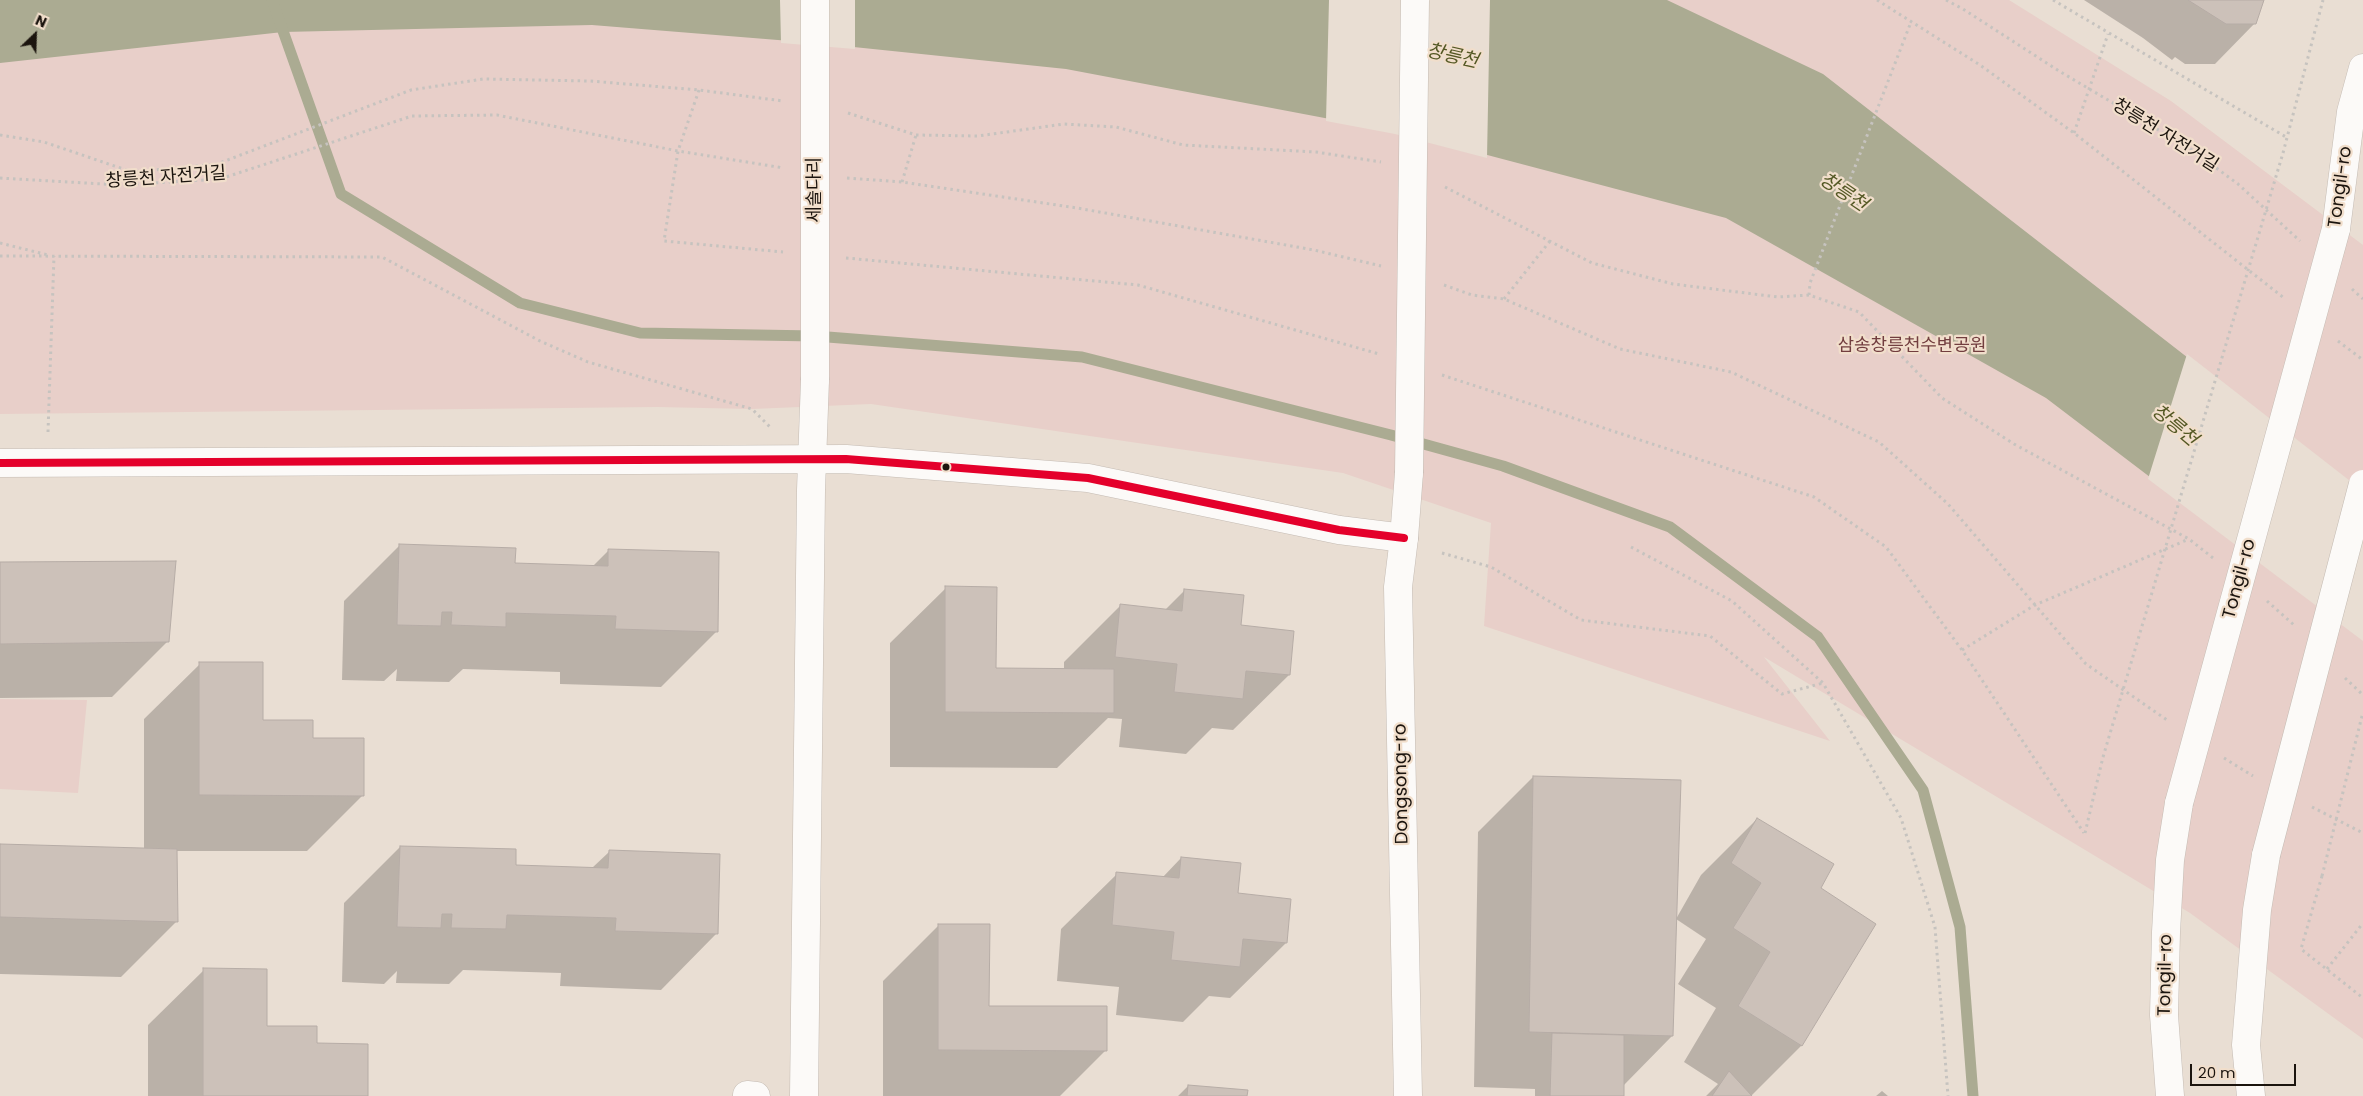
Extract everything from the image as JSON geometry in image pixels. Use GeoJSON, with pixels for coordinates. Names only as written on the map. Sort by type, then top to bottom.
{"type":"FeatureCollection","features":[{"type":"Feature","properties":{"kind":"main road","name":"세솔다리"},"geometry":{"type":"LineString","coordinates":[[804,1096],[812,458],[815,380],[815,0]]}},
{"type":"Feature","properties":{"kind":"main road","name":"Dongsong-ro"},"geometry":{"type":"LineString","coordinates":[[1408,1096],[1398,587],[1409,473],[1415,0]]}},
{"type":"Feature","properties":{"kind":"main road","name":"Tongil-ro"},"geometry":{"type":"LineString","coordinates":[[2170,1096],[2164,1015],[2166,932],[2170,860],[2179,803],[2336,230],[2351,112],[2363,68]]}},
{"type":"Feature","properties":{"kind":"main road"},"geometry":{"type":"LineString","coordinates":[[0,463],[812,458],[935,465],[1088,478],[1339,530],[1404,538]]}},
{"type":"Feature","properties":{"kind":"main road"},"geometry":{"type":"LineString","coordinates":[[2251,1096],[2246,1045],[2257,910],[2266,855],[2363,484]]}},
{"type":"Feature","properties":{"kind":"path"},"geometry":{"type":"LineString","coordinates":[[1877,0],[1980,65],[2074,133],[2285,299]]}},
{"type":"Feature","properties":{"kind":"path","name":"창릉천 자전거길"},"geometry":{"type":"LineString","coordinates":[[1946,0],[2088,89],[2189,148],[2238,184],[2300,242]]}},
{"type":"Feature","properties":{"kind":"path"},"geometry":{"type":"LineString","coordinates":[[2053,0],[2286,138]]}},
{"type":"Feature","properties":{"kind":"path"},"geometry":{"type":"LineString","coordinates":[[2084,833],[2103,757],[2282,153],[2323,0]]}},
{"type":"Feature","properties":{"kind":"path"},"geometry":{"type":"LineString","coordinates":[[1809,295],[1810,284],[1911,22]]}},
{"type":"Feature","properties":{"kind":"path"},"geometry":{"type":"LineString","coordinates":[[2074,133],[2108,34]]}},
{"type":"Feature","properties":{"kind":"path"},"geometry":{"type":"LineString","coordinates":[[0,135],[44,142],[132,172],[217,164],[411,90],[483,79],[590,81],[699,90],[788,102]]}},
{"type":"Feature","properties":{"kind":"path"},"geometry":{"type":"LineString","coordinates":[[678,151],[699,90]]}},
{"type":"Feature","properties":{"kind":"path"},"geometry":{"type":"LineString","coordinates":[[845,112],[916,135],[978,136],[1064,124],[1116,127],[1183,144],[1316,152],[1383,162]]}},
{"type":"Feature","properties":{"kind":"path","name":"창릉천 자전거길"},"geometry":{"type":"LineString","coordinates":[[0,178],[120,184],[220,179],[412,116]]}},
{"type":"Feature","properties":{"kind":"path"},"geometry":{"type":"LineString","coordinates":[[902,182],[916,135]]}},
{"type":"Feature","properties":{"kind":"path"},"geometry":{"type":"LineString","coordinates":[[1444,186],[1592,263],[1673,284],[1778,297],[1809,295],[1859,312],[1942,398],[2014,444],[2189,539],[2219,563]]}},
{"type":"Feature","properties":{"kind":"path"},"geometry":{"type":"LineString","coordinates":[[1504,299],[1550,241]]}},
{"type":"Feature","properties":{"kind":"path"},"geometry":{"type":"LineString","coordinates":[[0,243],[54,256]]}},
{"type":"Feature","properties":{"kind":"path"},"geometry":{"type":"LineString","coordinates":[[0,256],[382,257],[540,342],[588,362],[752,409],[775,432]]}},
{"type":"Feature","properties":{"kind":"path"},"geometry":{"type":"LineString","coordinates":[[48,432],[54,256]]}},
{"type":"Feature","properties":{"kind":"path"},"geometry":{"type":"LineString","coordinates":[[2349,286],[2363,299]]}},
{"type":"Feature","properties":{"kind":"path"},"geometry":{"type":"LineString","coordinates":[[2332,336],[2363,360]]}},
{"type":"Feature","properties":{"kind":"path"},"geometry":{"type":"LineString","coordinates":[[1962,650],[2035,605],[2189,539]]}},
{"type":"Feature","properties":{"kind":"path"},"geometry":{"type":"LineString","coordinates":[[1631,548],[1732,601],[1823,683],[1901,818],[1935,927],[1948,1096]]}},
{"type":"Feature","properties":{"kind":"path"},"geometry":{"type":"LineString","coordinates":[[1442,553],[1491,567],[1582,620],[1710,636],[1782,694],[1823,683]]}},
{"type":"Feature","properties":{"kind":"path"},"geometry":{"type":"LineString","coordinates":[[2264,598],[2298,629]]}},
{"type":"Feature","properties":{"kind":"path"},"geometry":{"type":"LineString","coordinates":[[2344,676],[2363,695]]}},
{"type":"Feature","properties":{"kind":"path"},"geometry":{"type":"LineString","coordinates":[[2363,712],[2322,876],[2301,949],[2363,998]]}},
{"type":"Feature","properties":{"kind":"path"},"geometry":{"type":"LineString","coordinates":[[2327,970],[2363,923]]}},
{"type":"Feature","properties":{"kind":"green space","name":"삼송창릉천수변공원"},"geometry":{"type":"Polygon","coordinates":[[[0,0],[2009,0],[2171,101],[2363,245],[2363,1039],[2190,913],[1764,657],[1830,741],[1484,626],[1491,523],[1343,473],[871,404],[752,409],[657,407],[0,414],[0,0]]]}},
{"type":"Feature","properties":{"kind":"green space"},"geometry":{"type":"Polygon","coordinates":[[[0,699],[87,700],[78,793],[0,789],[0,699]]]}},
{"type":"Feature","properties":{"kind":"water","name":"창릉천"},"geometry":{"type":"Polygon","coordinates":[[[0,0],[1667,0],[1823,74],[2363,494],[2363,639],[2046,398],[1726,218],[1457,147],[1351,123],[1066,69],[815,43],[592,25],[283,32],[0,63],[0,0]]]}},
{"type":"Feature","properties":{"kind":"pier"},"geometry":{"type":"Polygon","coordinates":[[[780,0],[855,0],[855,49],[781,43],[780,0]]]}},
{"type":"Feature","properties":{"kind":"pier"},"geometry":{"type":"Polygon","coordinates":[[[1329,0],[1490,0],[1487,158],[1395,134],[1326,121],[1329,0]]]}},
{"type":"Feature","properties":{"kind":"pier"},"geometry":{"type":"Polygon","coordinates":[[[2187,354],[2363,491],[2363,641],[2148,479],[2187,354]]]}},
{"type":"Feature","properties":{"kind":"building"},"geometry":{"type":"Polygon","coordinates":[[[2188,0],[2264,0],[2256,24],[2226,24],[2188,0]]]}},
{"type":"Feature","properties":{"kind":"building"},"geometry":{"type":"Polygon","coordinates":[[[399,544],[516,548],[515,563],[608,566],[608,549],[719,552],[718,632],[615,629],[616,616],[506,613],[506,627],[451,625],[452,612],[442,612],[441,626],[397,625],[399,544]]]}},
{"type":"Feature","properties":{"kind":"building"},"geometry":{"type":"Polygon","coordinates":[[[176,561],[169,642],[0,644],[0,562],[176,561]]]}},
{"type":"Feature","properties":{"kind":"building"},"geometry":{"type":"Polygon","coordinates":[[[945,586],[997,587],[996,668],[1114,669],[1114,713],[945,712],[945,586]]]}},
{"type":"Feature","properties":{"kind":"building"},"geometry":{"type":"Polygon","coordinates":[[[1184,589],[1244,595],[1241,625],[1294,631],[1290,675],[1246,671],[1243,699],[1174,692],[1177,664],[1115,657],[1120,604],[1182,611],[1184,589]]]}},
{"type":"Feature","properties":{"kind":"building"},"geometry":{"type":"Polygon","coordinates":[[[199,662],[263,662],[263,720],[313,720],[313,738],[364,738],[364,796],[199,795],[199,662]]]}},
{"type":"Feature","properties":{"kind":"building"},"geometry":{"type":"Polygon","coordinates":[[[1533,776],[1681,780],[1673,1036],[1529,1032],[1533,776]]]}},
{"type":"Feature","properties":{"kind":"building"},"geometry":{"type":"Polygon","coordinates":[[[1757,818],[1834,864],[1821,888],[1876,924],[1802,1046],[1738,1006],[1770,952],[1733,928],[1761,883],[1731,863],[1757,818]]]}},
{"type":"Feature","properties":{"kind":"building"},"geometry":{"type":"Polygon","coordinates":[[[0,844],[177,849],[178,922],[0,917],[0,844]]]}},
{"type":"Feature","properties":{"kind":"building"},"geometry":{"type":"Polygon","coordinates":[[[400,846],[516,849],[516,865],[608,868],[609,850],[720,854],[718,934],[615,931],[616,918],[507,915],[506,929],[451,928],[452,914],[442,914],[441,928],[397,927],[400,846]]]}},
{"type":"Feature","properties":{"kind":"building"},"geometry":{"type":"Polygon","coordinates":[[[1181,857],[1241,863],[1238,893],[1291,899],[1287,943],[1243,939],[1240,967],[1171,960],[1174,932],[1112,925],[1116,872],[1179,878],[1181,857]]]}},
{"type":"Feature","properties":{"kind":"building"},"geometry":{"type":"Polygon","coordinates":[[[938,924],[990,924],[989,1006],[1107,1006],[1107,1051],[938,1050],[938,924]]]}},
{"type":"Feature","properties":{"kind":"building"},"geometry":{"type":"Polygon","coordinates":[[[203,968],[267,969],[267,1026],[317,1026],[317,1043],[368,1044],[368,1096],[203,1096],[203,968]]]}},
{"type":"Feature","properties":{"kind":"building"},"geometry":{"type":"Polygon","coordinates":[[[1552,1033],[1624,1035],[1624,1096],[1550,1096],[1552,1033]]]}},
{"type":"Feature","properties":{"kind":"building"},"geometry":{"type":"Polygon","coordinates":[[[1729,1071],[1752,1096],[1712,1096],[1729,1071]]]}},
{"type":"Feature","properties":{"kind":"building"},"geometry":{"type":"Polygon","coordinates":[[[1188,1085],[1248,1090],[1247,1096],[1187,1096],[1188,1085]]]}},
{"type":"Feature","properties":{"kind":"waterway"},"geometry":{"type":"LineString","coordinates":[[272,0],[341,194],[520,303],[640,333],[815,336],[1082,357],[1391,435],[1503,466],[1670,527],[1818,637],[1923,790],[1960,927],[1973,1096]]}},
{"type":"Feature","properties":{"kind":"transit line"},"geometry":{"type":"LineString","coordinates":[[0,463],[846,459],[1088,478],[1339,530],[1404,538]]}}]}
